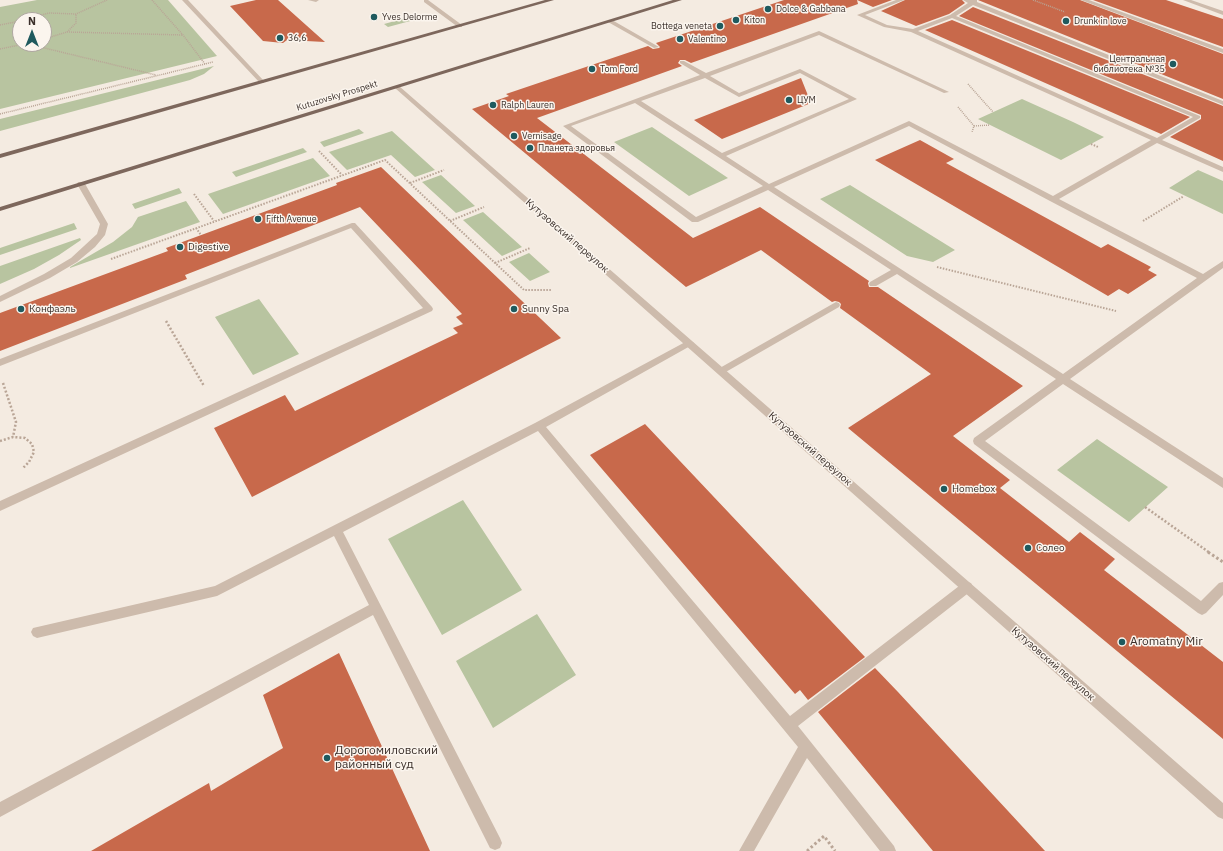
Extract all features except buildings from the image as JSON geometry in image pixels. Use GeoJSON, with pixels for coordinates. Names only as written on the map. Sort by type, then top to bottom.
{"type":"FeatureCollection","features":[{"type":"Feature","properties":{"kind":"main road"},"geometry":{"type":"LineString","coordinates":[[0,156],[551,0]]}},
{"type":"Feature","properties":{"kind":"main road","name":"Kutuzovsky Prospekt"},"geometry":{"type":"LineString","coordinates":[[0,209],[679,0]]}},
{"type":"Feature","properties":{"kind":"street"},"geometry":{"type":"LineString","coordinates":[[185,0],[262,82]]}},
{"type":"Feature","properties":{"kind":"street"},"geometry":{"type":"LineString","coordinates":[[311,0],[316,0]]}},
{"type":"Feature","properties":{"kind":"street"},"geometry":{"type":"LineString","coordinates":[[901,0],[860,15],[886,26],[913,31],[1223,170]]}},
{"type":"Feature","properties":{"kind":"street"},"geometry":{"type":"LineString","coordinates":[[1084,0],[1223,51]]}},
{"type":"Feature","properties":{"kind":"street"},"geometry":{"type":"LineString","coordinates":[[1186,0],[1223,13]]}},
{"type":"Feature","properties":{"kind":"street"},"geometry":{"type":"LineString","coordinates":[[426,1],[460,26]]}},
{"type":"Feature","properties":{"kind":"street"},"geometry":{"type":"LineString","coordinates":[[913,31],[952,16],[971,1],[1223,103]]}},
{"type":"Feature","properties":{"kind":"street"},"geometry":{"type":"LineString","coordinates":[[952,16],[1198,117],[1053,199]]}},
{"type":"Feature","properties":{"kind":"street"},"geometry":{"type":"LineString","coordinates":[[610,21],[656,47]]}},
{"type":"Feature","properties":{"kind":"street"},"geometry":{"type":"LineString","coordinates":[[946,92],[819,33],[566,126],[695,220],[908,123],[1203,278]]}},
{"type":"Feature","properties":{"kind":"street"},"geometry":{"type":"LineString","coordinates":[[682,62],[739,95],[800,71],[854,99],[721,156]]}},
{"type":"Feature","properties":{"kind":"street","name":"Кутузовский переулок"},"geometry":{"type":"LineString","coordinates":[[397,87],[1223,812]]}},
{"type":"Feature","properties":{"kind":"street"},"geometry":{"type":"LineString","coordinates":[[636,101],[1223,484]]}},
{"type":"Feature","properties":{"kind":"street"},"geometry":{"type":"LineString","coordinates":[[0,298],[47,276],[74,260],[92,245],[101,235],[104,224],[81,184]]}},
{"type":"Feature","properties":{"kind":"street"},"geometry":{"type":"LineString","coordinates":[[0,363],[352,225],[429,309],[0,506]]}},
{"type":"Feature","properties":{"kind":"street"},"geometry":{"type":"LineString","coordinates":[[1223,264],[978,441],[1202,609],[1223,587]]}},
{"type":"Feature","properties":{"kind":"street"},"geometry":{"type":"LineString","coordinates":[[873,284],[897,270]]}},
{"type":"Feature","properties":{"kind":"street"},"geometry":{"type":"LineString","coordinates":[[721,371],[836,305]]}},
{"type":"Feature","properties":{"kind":"street"},"geometry":{"type":"LineString","coordinates":[[37,632],[217,591],[540,426],[688,343]]}},
{"type":"Feature","properties":{"kind":"street"},"geometry":{"type":"LineString","coordinates":[[540,426],[789,725],[889,851]]}},
{"type":"Feature","properties":{"kind":"street"},"geometry":{"type":"LineString","coordinates":[[337,530],[496,843]]}},
{"type":"Feature","properties":{"kind":"street"},"geometry":{"type":"LineString","coordinates":[[789,725],[967,588]]}},
{"type":"Feature","properties":{"kind":"street"},"geometry":{"type":"LineString","coordinates":[[0,810],[376,607]]}},
{"type":"Feature","properties":{"kind":"street"},"geometry":{"type":"LineString","coordinates":[[746,851],[806,747]]}},
{"type":"Feature","properties":{"kind":"path"},"geometry":{"type":"LineString","coordinates":[[52,13],[76,14],[107,0]]}},
{"type":"Feature","properties":{"kind":"path"},"geometry":{"type":"LineString","coordinates":[[0,114],[205,64],[183,35],[152,0]]}},
{"type":"Feature","properties":{"kind":"path"},"geometry":{"type":"LineString","coordinates":[[67,32],[76,23],[76,14]]}},
{"type":"Feature","properties":{"kind":"path"},"geometry":{"type":"LineString","coordinates":[[0,24],[12,22]]}},
{"type":"Feature","properties":{"kind":"path"},"geometry":{"type":"LineString","coordinates":[[52,36],[67,32],[183,35]]}},
{"type":"Feature","properties":{"kind":"path"},"geometry":{"type":"LineString","coordinates":[[0,49],[12,46]]}},
{"type":"Feature","properties":{"kind":"path"},"geometry":{"type":"LineString","coordinates":[[52,50],[157,75]]}},
{"type":"Feature","properties":{"kind":"path"},"geometry":{"type":"LineString","coordinates":[[946,92],[974,126]]}},
{"type":"Feature","properties":{"kind":"path"},"geometry":{"type":"LineString","coordinates":[[974,126],[990,125]]}},
{"type":"Feature","properties":{"kind":"path"},"geometry":{"type":"LineString","coordinates":[[951,146],[971,136],[974,126]]}},
{"type":"Feature","properties":{"kind":"path"},"geometry":{"type":"LineString","coordinates":[[319,151],[342,175]]}},
{"type":"Feature","properties":{"kind":"path"},"geometry":{"type":"LineString","coordinates":[[107,260],[385,160],[524,290],[552,290]]}},
{"type":"Feature","properties":{"kind":"path"},"geometry":{"type":"LineString","coordinates":[[410,183],[444,170]]}},
{"type":"Feature","properties":{"kind":"path"},"geometry":{"type":"LineString","coordinates":[[194,194],[214,222]]}},
{"type":"Feature","properties":{"kind":"path"},"geometry":{"type":"LineString","coordinates":[[1120,235],[1184,196]]}},
{"type":"Feature","properties":{"kind":"path"},"geometry":{"type":"LineString","coordinates":[[450,221],[484,207]]}},
{"type":"Feature","properties":{"kind":"path"},"geometry":{"type":"LineString","coordinates":[[196,228],[201,235]]}},
{"type":"Feature","properties":{"kind":"path"},"geometry":{"type":"LineString","coordinates":[[495,263],[530,248]]}},
{"type":"Feature","properties":{"kind":"path"},"geometry":{"type":"LineString","coordinates":[[897,270],[912,261],[1147,318]]}},
{"type":"Feature","properties":{"kind":"path"},"geometry":{"type":"LineString","coordinates":[[155,302],[216,407]]}},
{"type":"Feature","properties":{"kind":"path"},"geometry":{"type":"LineString","coordinates":[[2,380],[16,422],[13,438]]}},
{"type":"Feature","properties":{"kind":"path"},"geometry":{"type":"LineString","coordinates":[[0,440],[25,438],[32,444],[34,452],[29,462],[19,472]]}},
{"type":"Feature","properties":{"kind":"path"},"geometry":{"type":"LineString","coordinates":[[1145,507],[1223,562]]}},
{"type":"Feature","properties":{"kind":"path"},"geometry":{"type":"LineString","coordinates":[[807,851],[824,836],[835,851]]}},
{"type":"Feature","properties":{"kind":"green space"},"geometry":{"type":"Polygon","coordinates":[[[37,0],[168,0],[217,56],[0,109],[0,7],[37,0]]]}},
{"type":"Feature","properties":{"kind":"green space"},"geometry":{"type":"Polygon","coordinates":[[[421,14],[425,17],[388,27],[384,24],[421,14]]]}},
{"type":"Feature","properties":{"kind":"green space"},"geometry":{"type":"Polygon","coordinates":[[[214,66],[204,74],[190,80],[0,131],[0,119],[214,66]]]}},
{"type":"Feature","properties":{"kind":"green space"},"geometry":{"type":"Polygon","coordinates":[[[1022,99],[1104,137],[1061,160],[978,119],[1022,99]]]}},
{"type":"Feature","properties":{"kind":"green space"},"geometry":{"type":"Polygon","coordinates":[[[652,127],[728,178],[689,196],[614,142],[652,127]]]}},
{"type":"Feature","properties":{"kind":"green space"},"geometry":{"type":"Polygon","coordinates":[[[359,129],[364,133],[324,147],[320,142],[359,129]]]}},
{"type":"Feature","properties":{"kind":"green space"},"geometry":{"type":"Polygon","coordinates":[[[392,131],[435,170],[415,177],[391,155],[347,170],[329,152],[392,131]]]}},
{"type":"Feature","properties":{"kind":"green space"},"geometry":{"type":"Polygon","coordinates":[[[303,148],[307,152],[236,177],[232,172],[303,148]]]}},
{"type":"Feature","properties":{"kind":"green space"},"geometry":{"type":"Polygon","coordinates":[[[313,158],[330,176],[223,214],[208,194],[313,158]]]}},
{"type":"Feature","properties":{"kind":"green space"},"geometry":{"type":"Polygon","coordinates":[[[1198,170],[1223,181],[1223,214],[1169,188],[1198,170]]]}},
{"type":"Feature","properties":{"kind":"green space"},"geometry":{"type":"Polygon","coordinates":[[[441,175],[475,206],[456,213],[422,182],[441,175]]]}},
{"type":"Feature","properties":{"kind":"green space"},"geometry":{"type":"Polygon","coordinates":[[[850,185],[955,250],[933,262],[907,256],[820,199],[850,185]]]}},
{"type":"Feature","properties":{"kind":"green space"},"geometry":{"type":"Polygon","coordinates":[[[179,188],[182,193],[135,209],[132,204],[179,188]]]}},
{"type":"Feature","properties":{"kind":"green space"},"geometry":{"type":"Polygon","coordinates":[[[186,201],[200,222],[70,268],[113,242],[132,227],[138,217],[186,201]]]}},
{"type":"Feature","properties":{"kind":"green space"},"geometry":{"type":"Polygon","coordinates":[[[483,212],[522,247],[502,256],[463,220],[483,212]]]}},
{"type":"Feature","properties":{"kind":"green space"},"geometry":{"type":"Polygon","coordinates":[[[74,223],[77,229],[0,255],[0,248],[74,223]]]}},
{"type":"Feature","properties":{"kind":"green space"},"geometry":{"type":"Polygon","coordinates":[[[80,238],[81,240],[59,255],[34,269],[0,284],[0,266],[80,238]]]}},
{"type":"Feature","properties":{"kind":"green space"},"geometry":{"type":"Polygon","coordinates":[[[529,253],[550,272],[530,281],[509,262],[529,253]]]}},
{"type":"Feature","properties":{"kind":"green space"},"geometry":{"type":"Polygon","coordinates":[[[259,299],[299,354],[253,375],[215,317],[259,299]]]}},
{"type":"Feature","properties":{"kind":"green space"},"geometry":{"type":"Polygon","coordinates":[[[1097,439],[1168,487],[1129,522],[1057,470],[1097,439]]]}},
{"type":"Feature","properties":{"kind":"green space"},"geometry":{"type":"Polygon","coordinates":[[[463,500],[522,590],[442,635],[388,539],[463,500]]]}},
{"type":"Feature","properties":{"kind":"green space"},"geometry":{"type":"Polygon","coordinates":[[[537,614],[576,675],[493,728],[456,661],[537,614]]]}},
{"type":"Feature","properties":{"kind":"place","name":"Dolce & Gabbana"},"geometry":{"type":"Point","coordinates":[768,9]}},
{"type":"Feature","properties":{"kind":"place","name":"Yves Delorme"},"geometry":{"type":"Point","coordinates":[374,17]}},
{"type":"Feature","properties":{"kind":"place","name":"Kiton"},"geometry":{"type":"Point","coordinates":[736,20]}},
{"type":"Feature","properties":{"kind":"place","name":"Drunk in love"},"geometry":{"type":"Point","coordinates":[1066,21]}},
{"type":"Feature","properties":{"kind":"place","name":"Bottega veneta"},"geometry":{"type":"Point","coordinates":[720,26]}},
{"type":"Feature","properties":{"kind":"place","name":"36,6"},"geometry":{"type":"Point","coordinates":[280,38]}},
{"type":"Feature","properties":{"kind":"place","name":"Valentino"},"geometry":{"type":"Point","coordinates":[680,39]}},
{"type":"Feature","properties":{"kind":"place","name":"Центральная библиотека №35"},"geometry":{"type":"Point","coordinates":[1173,64]}},
{"type":"Feature","properties":{"kind":"place","name":"Tom Ford"},"geometry":{"type":"Point","coordinates":[592,69]}},
{"type":"Feature","properties":{"kind":"place","name":"ЦУМ"},"geometry":{"type":"Point","coordinates":[789,100]}},
{"type":"Feature","properties":{"kind":"place","name":"Ralph Lauren"},"geometry":{"type":"Point","coordinates":[493,105]}},
{"type":"Feature","properties":{"kind":"place","name":"Vernisage"},"geometry":{"type":"Point","coordinates":[514,136]}},
{"type":"Feature","properties":{"kind":"place","name":"Планета здоровья"},"geometry":{"type":"Point","coordinates":[530,148]}},
{"type":"Feature","properties":{"kind":"place","name":"Fifth Avenue"},"geometry":{"type":"Point","coordinates":[258,219]}},
{"type":"Feature","properties":{"kind":"place","name":"Digestive"},"geometry":{"type":"Point","coordinates":[180,247]}},
{"type":"Feature","properties":{"kind":"place","name":"Конфаэль"},"geometry":{"type":"Point","coordinates":[21,309]}},
{"type":"Feature","properties":{"kind":"place","name":"Sunny Spa"},"geometry":{"type":"Point","coordinates":[514,309]}},
{"type":"Feature","properties":{"kind":"place","name":"Homebox"},"geometry":{"type":"Point","coordinates":[944,489]}},
{"type":"Feature","properties":{"kind":"place","name":"Солео"},"geometry":{"type":"Point","coordinates":[1028,548]}},
{"type":"Feature","properties":{"kind":"place","name":"Aromatny Mir"},"geometry":{"type":"Point","coordinates":[1122,642]}},
{"type":"Feature","properties":{"kind":"place","name":"Дорогомиловский районный суд"},"geometry":{"type":"Point","coordinates":[327,758]}}]}
